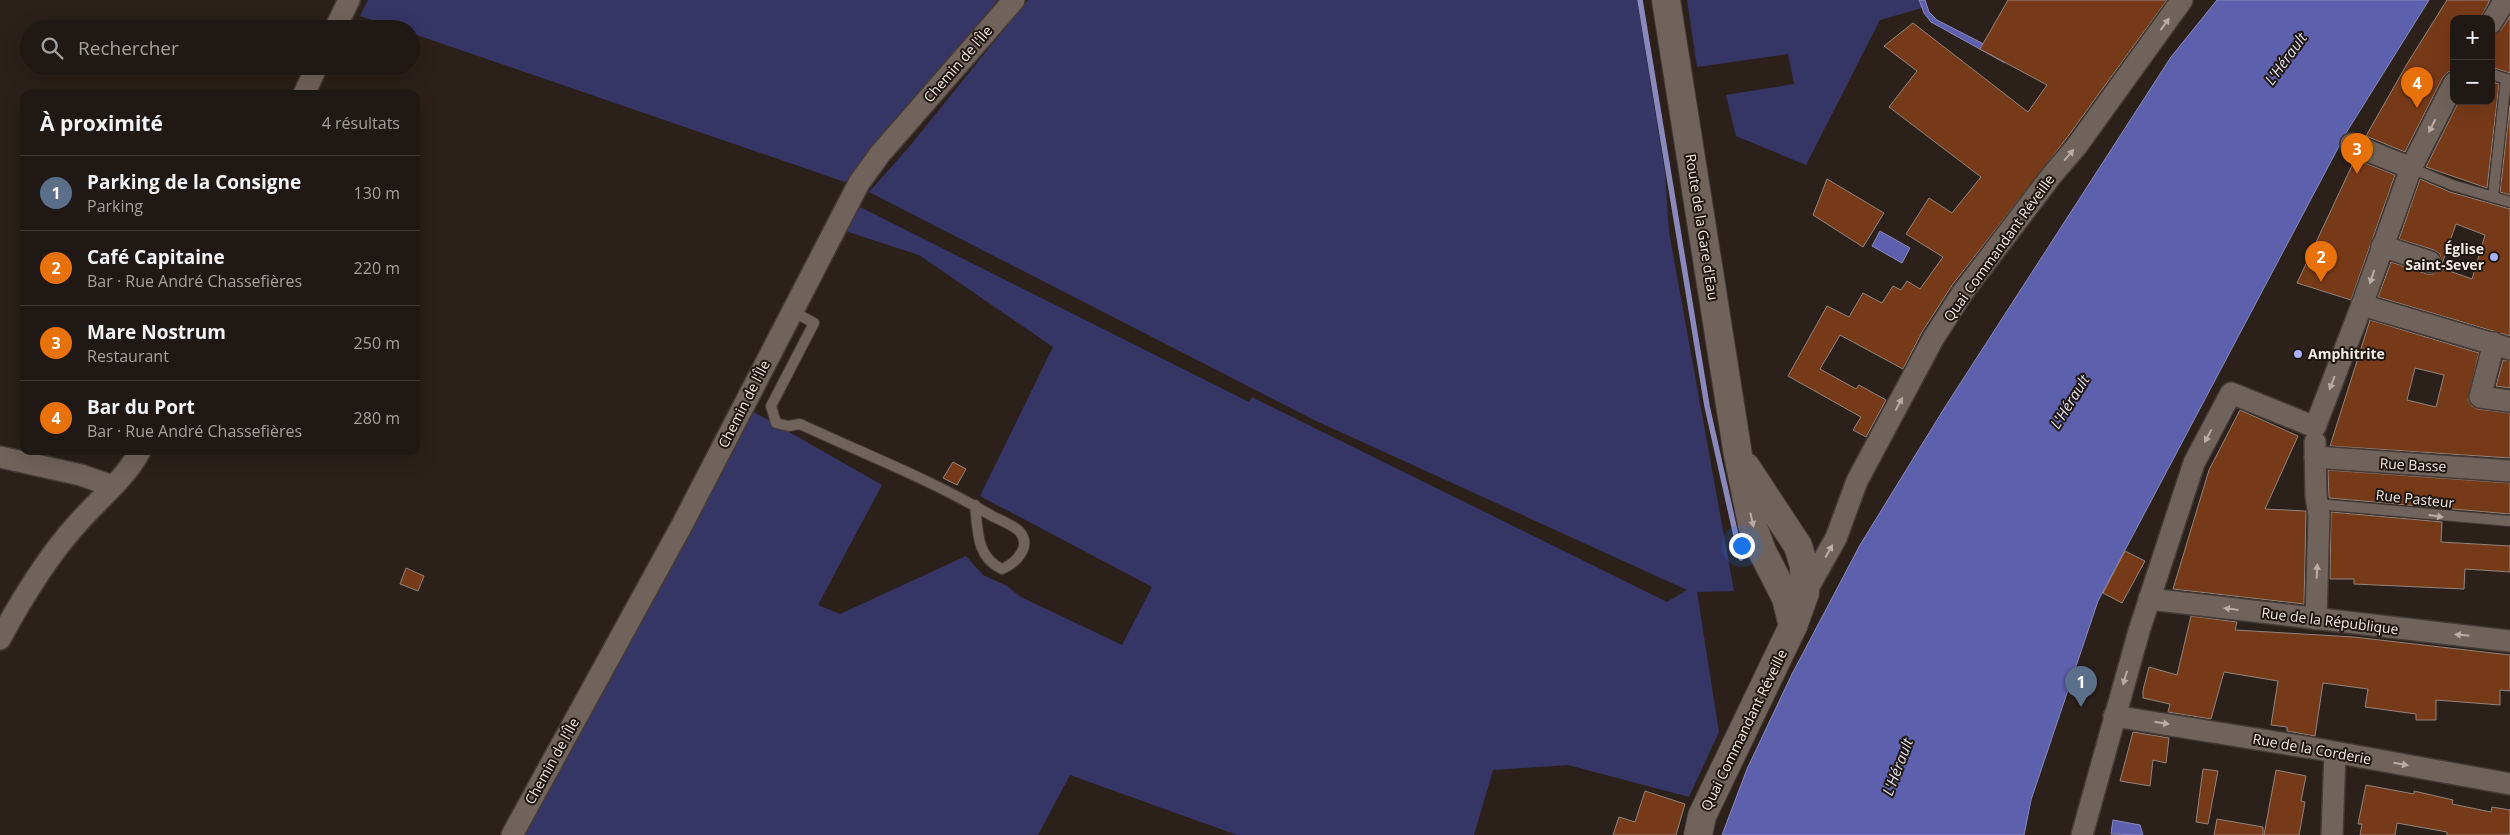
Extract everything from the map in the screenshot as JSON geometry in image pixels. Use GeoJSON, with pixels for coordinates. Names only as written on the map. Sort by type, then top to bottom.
{"type":"FeatureCollection","features":[{"type":"Feature","properties":{"kind":"main road","name":"Route de la Gare d'Eau"},"geometry":{"type":"LineString","coordinates":[[1666,0],[1738,455],[1752,524],[1762,551],[1786,598],[1793,626]]}},
{"type":"Feature","properties":{"kind":"main road","name":"Route de la Gare d'Eau"},"geometry":{"type":"LineString","coordinates":[[1738,455],[1798,546],[1808,583]]}},
{"type":"Feature","properties":{"kind":"main road"},"geometry":{"type":"LineString","coordinates":[[1793,626],[1808,583]]}},
{"type":"Feature","properties":{"kind":"main road","name":"Quai Commandant Réveille"},"geometry":{"type":"LineString","coordinates":[[1698,835],[1702,816],[1793,626]]}},
{"type":"Feature","properties":{"kind":"street"},"geometry":{"type":"LineString","coordinates":[[339,20],[348,0]]}},
{"type":"Feature","properties":{"kind":"street","name":"Chemin de l'Île"},"geometry":{"type":"LineString","coordinates":[[512,835],[682,525],[859,183],[880,154],[1014,0]]}},
{"type":"Feature","properties":{"kind":"street","name":"Quai Commandant Réveille"},"geometry":{"type":"LineString","coordinates":[[1808,583],[1836,538],[1858,482],[1933,339],[1963,292],[2052,175],[2076,147],[2182,0]]}},
{"type":"Feature","properties":{"kind":"street"},"geometry":{"type":"LineString","coordinates":[[2495,16],[2505,0]]}},
{"type":"Feature","properties":{"kind":"street"},"geometry":{"type":"LineString","coordinates":[[306,90],[313,75]]}},
{"type":"Feature","properties":{"kind":"street"},"geometry":{"type":"LineString","coordinates":[[2316,619],[2319,515],[2315,427],[2362,305],[2411,168],[2450,91]]}},
{"type":"Feature","properties":{"kind":"street"},"geometry":{"type":"LineString","coordinates":[[2351,144],[2411,168]]}},
{"type":"Feature","properties":{"kind":"street"},"geometry":{"type":"LineString","coordinates":[[2382,246],[2430,262]]}},
{"type":"Feature","properties":{"kind":"street"},"geometry":{"type":"LineString","coordinates":[[2362,305],[2502,346],[2480,397],[2510,401]]}},
{"type":"Feature","properties":{"kind":"street"},"geometry":{"type":"LineString","coordinates":[[2082,835],[2114,716],[2149,600],[2194,463],[2231,393],[2315,427]]}},
{"type":"Feature","properties":{"kind":"street"},"geometry":{"type":"LineString","coordinates":[[0,639],[19,604],[76,525],[133,465],[138,455]]}},
{"type":"Feature","properties":{"kind":"street"},"geometry":{"type":"LineString","coordinates":[[0,457],[81,475],[112,486]]}},
{"type":"Feature","properties":{"kind":"street","name":"Rue Basse"},"geometry":{"type":"LineString","coordinates":[[2315,457],[2510,471]]}},
{"type":"Feature","properties":{"kind":"street"},"geometry":{"type":"LineString","coordinates":[[1762,551],[1781,570],[1808,583]]}},
{"type":"Feature","properties":{"kind":"street","name":"Rue de la République"},"geometry":{"type":"LineString","coordinates":[[2149,600],[2510,641]]}},
{"type":"Feature","properties":{"kind":"street","name":"Rue de la Corderie"},"geometry":{"type":"LineString","coordinates":[[2114,716],[2335,752],[2510,784]]}},
{"type":"Feature","properties":{"kind":"street"},"geometry":{"type":"LineString","coordinates":[[2332,835],[2335,752]]}},
{"type":"Feature","properties":{"kind":"lane"},"geometry":{"type":"LineString","coordinates":[[2493,197],[2508,80],[2495,75]]}},
{"type":"Feature","properties":{"kind":"lane"},"geometry":{"type":"LineString","coordinates":[[2411,168],[2452,185],[2510,202]]}},
{"type":"Feature","properties":{"kind":"lane"},"geometry":{"type":"LineString","coordinates":[[792,311],[814,323],[772,406],[776,422],[788,426],[800,424],[974,506],[1019,531],[1024,542],[1021,554],[1014,564],[1002,569],[989,563],[980,545],[974,506]]}},
{"type":"Feature","properties":{"kind":"lane","name":"Rue Pasteur"},"geometry":{"type":"LineString","coordinates":[[2317,504],[2510,521]]}},
{"type":"Feature","properties":{"kind":"shaded area"},"geometry":{"type":"Polygon","coordinates":[[[368,0],[998,0],[845,182],[420,36],[420,20],[372,20],[360,16],[368,0]]]}},
{"type":"Feature","properties":{"kind":"shaded area"},"geometry":{"type":"Polygon","coordinates":[[[1028,0],[1637,0],[1665,173],[1669,232],[1734,591],[1697,592],[1719,732],[1689,797],[1568,765],[1493,770],[1474,835],[1237,835],[1070,775],[1038,835],[518,835],[754,412],[882,485],[818,605],[840,614],[966,556],[983,575],[1007,586],[1021,597],[1122,645],[1152,587],[980,496],[1053,347],[919,255],[842,230],[860,207],[1249,402],[1252,397],[1667,602],[1687,590],[1314,420],[869,192],[909,147],[1028,0]]]}},
{"type":"Feature","properties":{"kind":"shaded area"},"geometry":{"type":"Polygon","coordinates":[[[1687,0],[1919,0],[1922,8],[1880,20],[1806,165],[1736,136],[1726,95],[1794,84],[1788,54],[1697,67],[1687,0]]]}},
{"type":"Feature","properties":{"kind":"water"},"geometry":{"type":"Polygon","coordinates":[[[1919,0],[1925,0],[1929,12],[1937,20],[2009,57],[2005,63],[1931,22],[1924,13],[1919,0]]]}},
{"type":"Feature","properties":{"kind":"water","name":"L'Hérault"},"geometry":{"type":"Polygon","coordinates":[[[2217,0],[2429,0],[2346,133],[2098,601],[2031,800],[2024,835],[1722,835],[1747,769],[1792,674],[1860,545],[1945,407],[2171,57],[2217,0]]]}},
{"type":"Feature","properties":{"kind":"water"},"geometry":{"type":"Polygon","coordinates":[[[1880,231],[1910,248],[1902,263],[1872,246],[1880,231]]]}},
{"type":"Feature","properties":{"kind":"water"},"geometry":{"type":"Polygon","coordinates":[[[2113,820],[2140,825],[2143,835],[2111,834],[2113,820]]]}},
{"type":"Feature","properties":{"kind":"building"},"geometry":{"type":"Polygon","coordinates":[[[2008,0],[2167,0],[2066,139],[1953,284],[1922,332],[1903,369],[1840,335],[1820,369],[1856,389],[1859,385],[1886,400],[1866,437],[1853,430],[1861,417],[1788,376],[1827,306],[1849,317],[1863,293],[1882,303],[1893,286],[1901,290],[1907,281],[1920,289],[1943,257],[1906,234],[1929,198],[1952,213],[1981,177],[1889,107],[1917,71],[1884,46],[1913,23],[2028,112],[2047,85],[1980,49],[2008,0]]]}},
{"type":"Feature","properties":{"kind":"building"},"geometry":{"type":"Polygon","coordinates":[[[2447,0],[2490,0],[2482,15],[2450,15],[2450,72],[2443,77],[2405,152],[2366,136],[2407,64],[2447,0]]]}},
{"type":"Feature","properties":{"kind":"building"},"geometry":{"type":"Polygon","coordinates":[[[2510,16],[2510,73],[2495,68],[2495,33],[2501,30],[2510,16]]]}},
{"type":"Feature","properties":{"kind":"building"},"geometry":{"type":"Polygon","coordinates":[[[2495,82],[2499,84],[2487,188],[2426,167],[2457,105],[2495,105],[2495,82]]]}},
{"type":"Feature","properties":{"kind":"building"},"geometry":{"type":"Polygon","coordinates":[[[2510,105],[2510,195],[2500,192],[2510,105]]]}},
{"type":"Feature","properties":{"kind":"building"},"geometry":{"type":"Polygon","coordinates":[[[2355,159],[2395,175],[2351,300],[2297,283],[2355,159]]]}},
{"type":"Feature","properties":{"kind":"building"},"geometry":{"type":"Polygon","coordinates":[[[1827,179],[1884,213],[1863,247],[1813,215],[1827,179]]]}},
{"type":"Feature","properties":{"kind":"building"},"geometry":{"type":"Polygon","coordinates":[[[2420,179],[2450,192],[2510,209],[2510,336],[2378,297],[2391,262],[2427,274],[2433,274],[2441,268],[2472,279],[2485,235],[2456,224],[2442,264],[2440,254],[2434,250],[2399,239],[2420,179]]]}},
{"type":"Feature","properties":{"kind":"building"},"geometry":{"type":"Polygon","coordinates":[[[2370,320],[2479,353],[2468,400],[2472,406],[2478,409],[2510,413],[2510,458],[2330,446],[2370,320]],[[2415,368],[2407,400],[2436,407],[2444,375],[2415,368]]]}},
{"type":"Feature","properties":{"kind":"building"},"geometry":{"type":"Polygon","coordinates":[[[2503,360],[2510,361],[2510,388],[2496,386],[2503,360]]]}},
{"type":"Feature","properties":{"kind":"building"},"geometry":{"type":"Polygon","coordinates":[[[2240,410],[2298,436],[2265,509],[2306,511],[2304,604],[2173,589],[2209,470],[2240,410]]]}},
{"type":"Feature","properties":{"kind":"building"},"geometry":{"type":"Polygon","coordinates":[[[953,462],[966,469],[957,485],[943,478],[953,462]]]}},
{"type":"Feature","properties":{"kind":"building"},"geometry":{"type":"Polygon","coordinates":[[[2328,470],[2510,483],[2510,514],[2329,498],[2328,470]]]}},
{"type":"Feature","properties":{"kind":"building"},"geometry":{"type":"Polygon","coordinates":[[[2331,512],[2442,522],[2441,542],[2510,546],[2510,572],[2465,569],[2464,589],[2354,584],[2354,579],[2330,579],[2331,512]]]}},
{"type":"Feature","properties":{"kind":"building"},"geometry":{"type":"Polygon","coordinates":[[[2125,551],[2145,561],[2122,603],[2103,593],[2125,551]]]}},
{"type":"Feature","properties":{"kind":"building"},"geometry":{"type":"Polygon","coordinates":[[[406,568],[424,576],[418,591],[400,584],[406,568]]]}},
{"type":"Feature","properties":{"kind":"building"},"geometry":{"type":"Polygon","coordinates":[[[2191,616],[2237,622],[2235,630],[2354,637],[2510,655],[2510,691],[2500,690],[2500,705],[2436,700],[2436,720],[2416,720],[2416,714],[2365,707],[2368,689],[2323,683],[2315,736],[2287,731],[2287,727],[2271,725],[2278,681],[2224,672],[2211,719],[2168,712],[2170,704],[2143,698],[2143,690],[2149,667],[2177,675],[2191,616]]]}},
{"type":"Feature","properties":{"kind":"building"},"geometry":{"type":"Polygon","coordinates":[[[2133,732],[2169,738],[2166,763],[2153,760],[2150,786],[2120,781],[2133,732]]]}},
{"type":"Feature","properties":{"kind":"building"},"geometry":{"type":"Polygon","coordinates":[[[2203,769],[2218,771],[2208,824],[2196,822],[2203,769]]]}},
{"type":"Feature","properties":{"kind":"building"},"geometry":{"type":"Polygon","coordinates":[[[2276,770],[2306,776],[2301,801],[2305,802],[2299,835],[2264,835],[2276,770]]]}},
{"type":"Feature","properties":{"kind":"building"},"geometry":{"type":"Polygon","coordinates":[[[2366,785],[2414,794],[2414,791],[2453,800],[2452,804],[2491,812],[2492,807],[2510,810],[2510,835],[2447,835],[2447,832],[2397,823],[2395,835],[2360,835],[2362,824],[2358,824],[2366,785]]]}},
{"type":"Feature","properties":{"kind":"building"},"geometry":{"type":"Polygon","coordinates":[[[1645,791],[1685,804],[1676,835],[1613,835],[1619,817],[1635,822],[1645,791]]]}},
{"type":"Feature","properties":{"kind":"building"},"geometry":{"type":"Polygon","coordinates":[[[2217,819],[2263,827],[2263,835],[2214,835],[2217,819]]]}},
{"type":"Feature","properties":{"kind":"waterway"},"geometry":{"type":"LineString","coordinates":[[1640,0],[1707,406],[1741,558]]}},
{"type":"Feature","properties":{"kind":"place","name":"Bar du Port"},"geometry":{"type":"Point","coordinates":[2417,108]}},
{"type":"Feature","properties":{"kind":"place","name":"Mare Nostrum"},"geometry":{"type":"Point","coordinates":[2357,174]}},
{"type":"Feature","properties":{"kind":"place","name":"Église Saint-Sever"},"geometry":{"type":"Point","coordinates":[2494,257]}},
{"type":"Feature","properties":{"kind":"place","name":"Café Capitaine"},"geometry":{"type":"Point","coordinates":[2321,282]}},
{"type":"Feature","properties":{"kind":"place","name":"Amphitrite"},"geometry":{"type":"Point","coordinates":[2298,354]}},
{"type":"Feature","properties":{"kind":"place","name":"Parking de la Consigne"},"geometry":{"type":"Point","coordinates":[2081,707]}}]}
